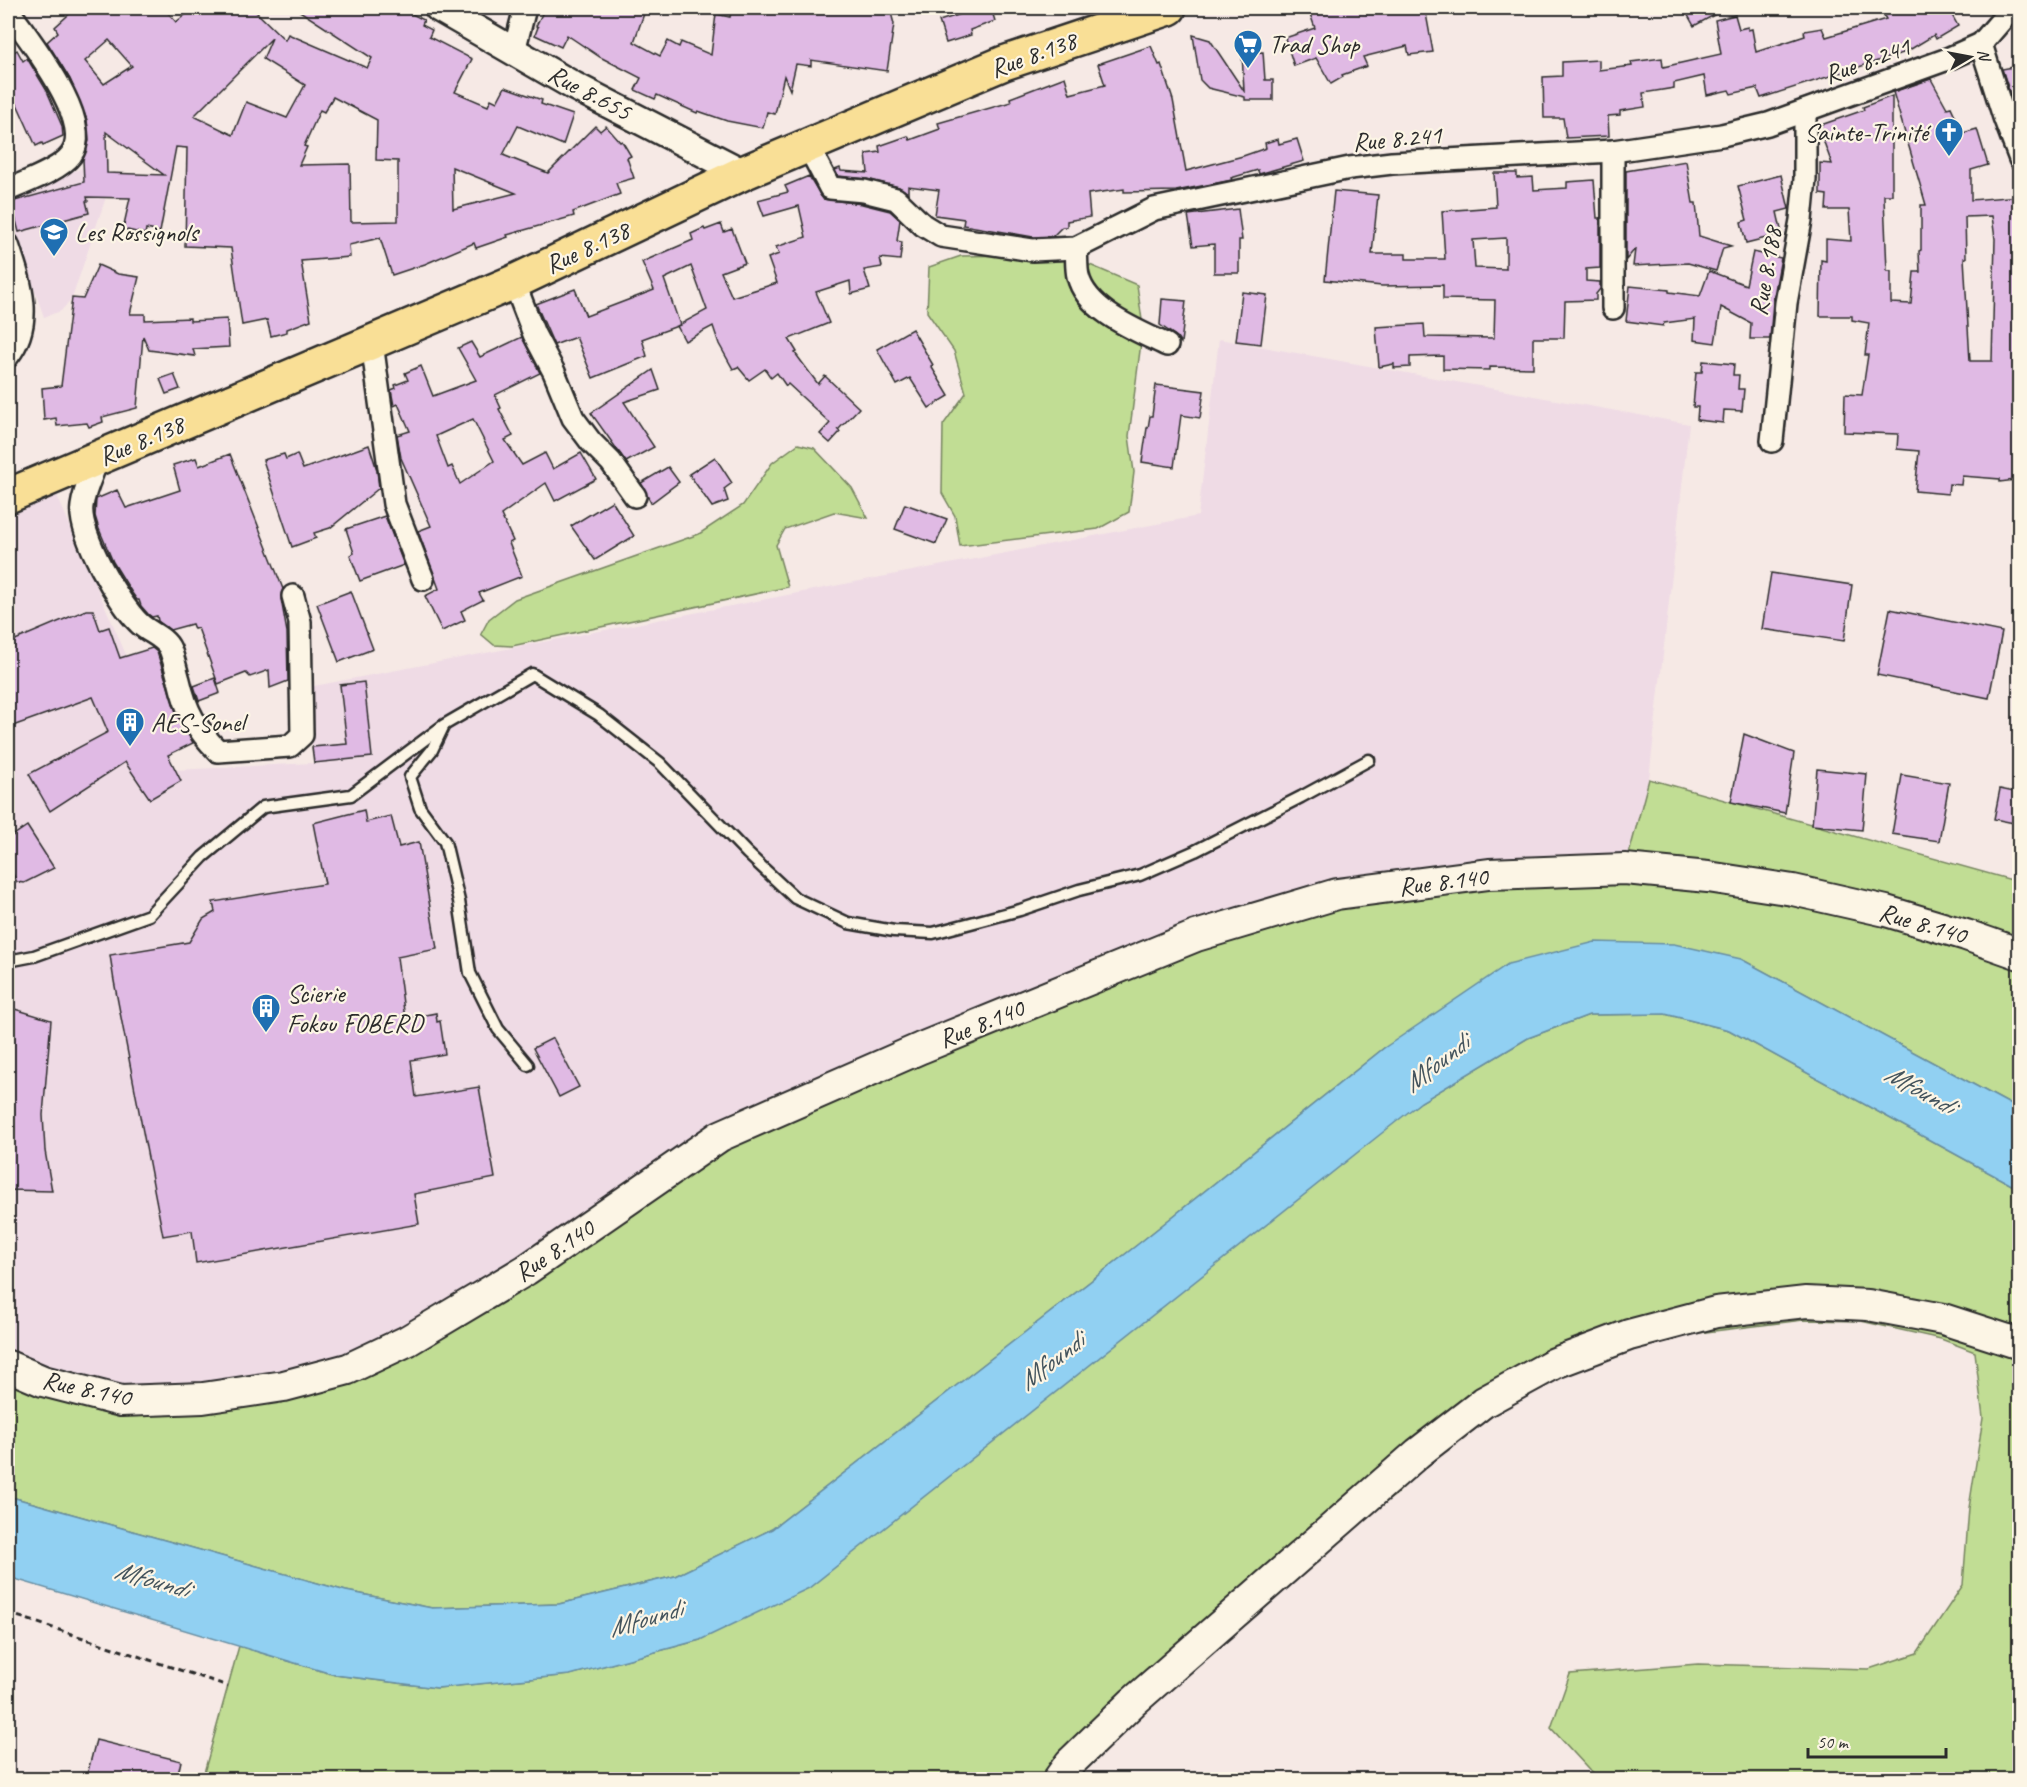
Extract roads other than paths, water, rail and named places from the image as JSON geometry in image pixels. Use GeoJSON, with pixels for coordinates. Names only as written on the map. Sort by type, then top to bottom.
{"type":"FeatureCollection","features":[{"type":"Feature","properties":{"kind":"main road","name":"Rue 8.138"},"geometry":{"type":"LineString","coordinates":[[8,494],[514,282],[743,173],[1004,63],[1169,8]]}},
{"type":"Feature","properties":{"kind":"main road","name":"Rue 8.140"},"geometry":{"type":"LineString","coordinates":[[8,1366],[43,1381],[121,1401],[203,1398],[284,1386],[348,1369],[406,1341],[526,1270],[720,1137],[921,1048],[1196,936],[1337,894],[1489,874],[1625,869],[1708,877],[1793,890],[1886,911],[2019,954]]}},
{"type":"Feature","properties":{"kind":"main road"},"geometry":{"type":"LineString","coordinates":[[1058,1779],[1070,1763],[1133,1702],[1418,1453],[1484,1402],[1555,1363],[1629,1335],[1716,1312],[1806,1302],[1868,1305],[1933,1317],[2019,1344]]}},
{"type":"Feature","properties":{"kind":"street","name":"Rue 8.655"},"geometry":{"type":"LineString","coordinates":[[439,8],[574,86],[743,173]]}},
{"type":"Feature","properties":{"kind":"street"},"geometry":{"type":"LineString","coordinates":[[514,51],[525,8]]}},
{"type":"Feature","properties":{"kind":"street","name":"Rue 8.241"},"geometry":{"type":"LineString","coordinates":[[808,146],[830,188],[864,191],[896,199],[923,225],[941,236],[1032,250],[1076,248],[1154,209],[1350,168],[1392,163],[1613,151],[1722,135],[1768,124],[1945,60],[1981,44],[2012,8]]}},
{"type":"Feature","properties":{"kind":"street"},"geometry":{"type":"LineString","coordinates":[[8,13],[14,18],[53,74],[76,120],[78,141],[71,156],[58,166],[8,190]]}},
{"type":"Feature","properties":{"kind":"street"},"geometry":{"type":"LineString","coordinates":[[1981,44],[2019,159]]}},
{"type":"Feature","properties":{"kind":"street","name":"Rue 8.188"},"geometry":{"type":"LineString","coordinates":[[1772,441],[1786,303],[1801,220],[1805,179],[1805,111]]}},
{"type":"Feature","properties":{"kind":"street"},"geometry":{"type":"LineString","coordinates":[[1613,151],[1613,308]]}},
{"type":"Feature","properties":{"kind":"street"},"geometry":{"type":"LineString","coordinates":[[8,245],[24,302],[22,325],[8,356]]}},
{"type":"Feature","properties":{"kind":"street"},"geometry":{"type":"LineString","coordinates":[[1076,248],[1078,278],[1090,300],[1122,324],[1167,345]]}},
{"type":"Feature","properties":{"kind":"street"},"geometry":{"type":"LineString","coordinates":[[514,282],[534,334],[554,372],[573,418],[591,442],[611,462],[635,496]]}},
{"type":"Feature","properties":{"kind":"street"},"geometry":{"type":"LineString","coordinates":[[372,343],[394,504],[423,579]]}},
{"type":"Feature","properties":{"kind":"street"},"geometry":{"type":"LineString","coordinates":[[98,458],[81,507],[85,526],[104,574],[124,607],[140,624],[164,640],[170,649],[193,723],[218,752],[290,746],[302,735],[300,622],[293,596]]}},
{"type":"Feature","properties":{"kind":"lane"},"geometry":{"type":"LineString","coordinates":[[8,961],[34,956],[149,915],[203,857],[263,807],[351,795],[444,725],[532,674],[599,715],[660,763],[747,853],[795,898],[848,923],[894,931],[933,933],[1140,874],[1195,851],[1369,760]]}},
{"type":"Feature","properties":{"kind":"lane"},"geometry":{"type":"LineString","coordinates":[[444,725],[432,750],[410,777],[420,808],[445,842],[459,901],[470,973],[498,1029],[528,1065]]}},
{"type":"Feature","properties":{"kind":"water","name":"Mfoundi"},"geometry":{"type":"Polygon","coordinates":[[[1595,942],[1674,944],[1741,959],[2019,1109],[2019,1189],[1729,1030],[1665,1014],[1589,1015],[1528,1038],[1421,1102],[809,1588],[700,1640],[570,1675],[437,1688],[335,1675],[8,1577],[8,1496],[346,1591],[432,1608],[559,1604],[675,1576],[772,1529],[1137,1245],[1384,1048],[1508,964],[1595,942]]]}},
{"type":"Feature","properties":{"kind":"place","name":"Trad Shop"},"geometry":{"type":"Point","coordinates":[1248,70]}},
{"type":"Feature","properties":{"kind":"place","name":"Sainte-Trinité"},"geometry":{"type":"Point","coordinates":[1949,158]}},
{"type":"Feature","properties":{"kind":"place","name":"Les Rossignols"},"geometry":{"type":"Point","coordinates":[54,258]}},
{"type":"Feature","properties":{"kind":"place","name":"AES-Sonel"},"geometry":{"type":"Point","coordinates":[130,748]}},
{"type":"Feature","properties":{"kind":"place","name":"Scierie Fokou FOBERD"},"geometry":{"type":"Point","coordinates":[266,1034]}}]}
